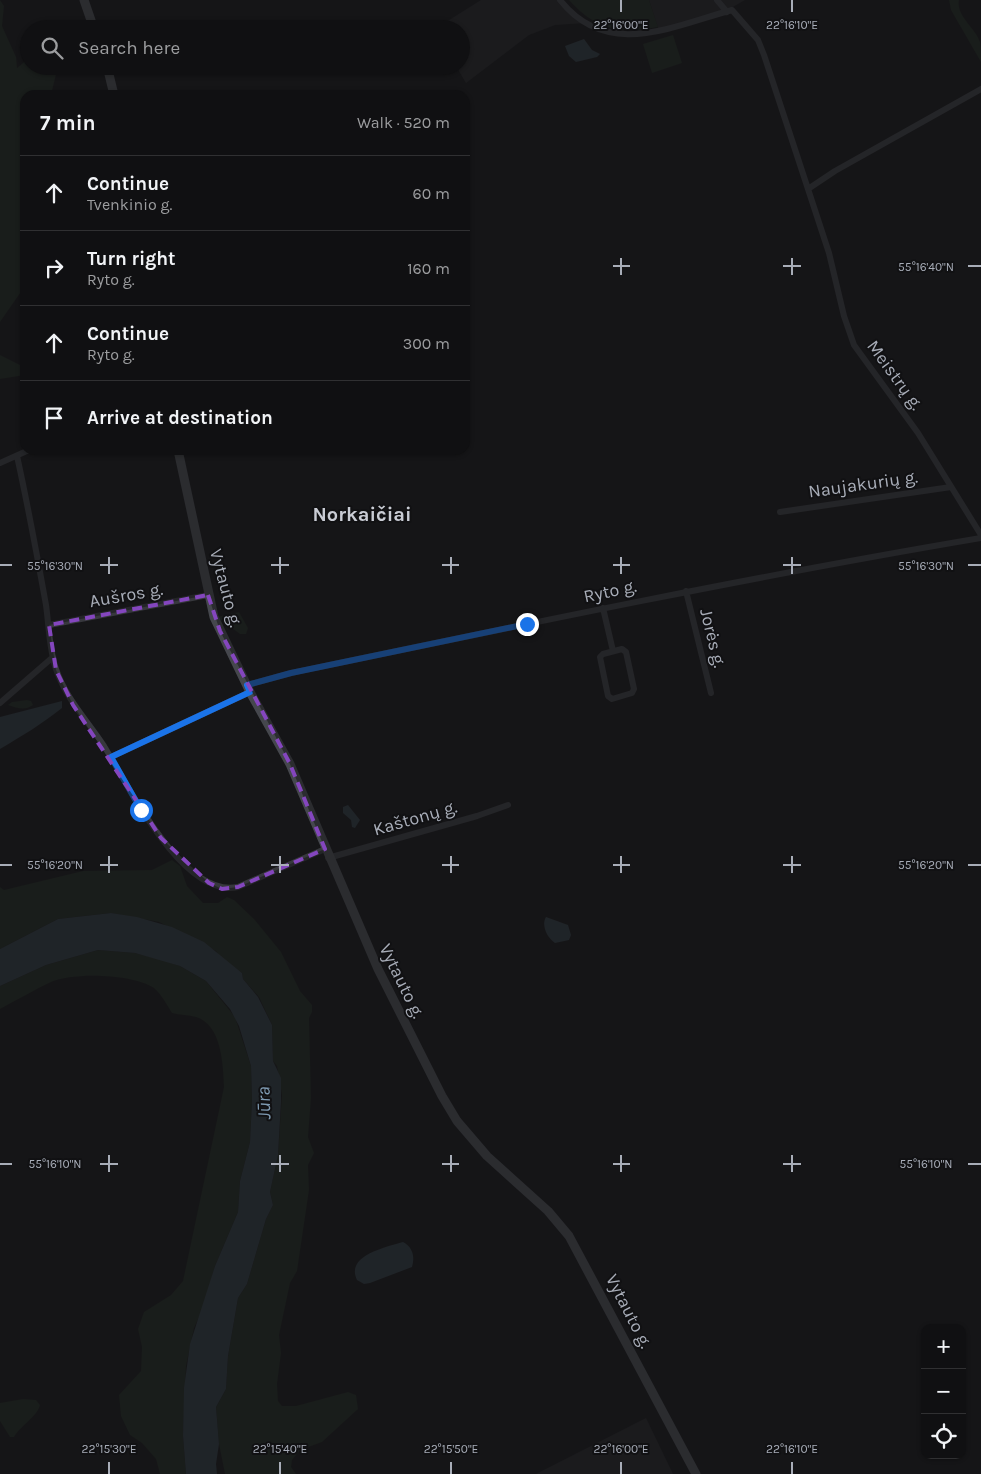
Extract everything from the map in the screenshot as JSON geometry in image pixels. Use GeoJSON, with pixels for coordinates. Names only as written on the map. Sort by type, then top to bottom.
{"type":"FeatureCollection","features":[{"type":"Feature","properties":{"kind":"main road"},"geometry":{"type":"LineString","coordinates":[[84,0],[91,20]]}},
{"type":"Feature","properties":{"kind":"main road"},"geometry":{"type":"LineString","coordinates":[[109,75],[113,90]]}},
{"type":"Feature","properties":{"kind":"main road","name":"Vytauto g."},"geometry":{"type":"LineString","coordinates":[[179,455],[208,595],[220,631],[290,764],[324,849],[378,969],[449,1109],[487,1156],[548,1211],[569,1236],[696,1474]]}},
{"type":"Feature","properties":{"kind":"street"},"geometry":{"type":"LineString","coordinates":[[560,0],[585,23],[601,30],[625,35],[660,31],[727,12],[717,0]]}},
{"type":"Feature","properties":{"kind":"street","name":"Meistrų g."},"geometry":{"type":"LineString","coordinates":[[727,12],[732,10],[758,40],[761,47],[829,253],[844,316],[854,345],[918,433],[981,537]]}},
{"type":"Feature","properties":{"kind":"street"},"geometry":{"type":"LineString","coordinates":[[808,189],[835,171],[981,89]]}},
{"type":"Feature","properties":{"kind":"street"},"geometry":{"type":"LineString","coordinates":[[0,463],[20,454]]}},
{"type":"Feature","properties":{"kind":"street"},"geometry":{"type":"LineString","coordinates":[[17,456],[49,625],[53,657],[67,695],[111,757],[138,806],[161,838],[198,875],[216,887],[226,889],[238,887],[324,849]]}},
{"type":"Feature","properties":{"kind":"street","name":"Naujakurių g."},"geometry":{"type":"LineString","coordinates":[[780,512],[951,487]]}},
{"type":"Feature","properties":{"kind":"street","name":"Ryto g."},"geometry":{"type":"LineString","coordinates":[[111,757],[249,688],[291,673],[686,591],[981,537]]}},
{"type":"Feature","properties":{"kind":"street","name":"Jorės g."},"geometry":{"type":"LineString","coordinates":[[686,591],[711,693]]}},
{"type":"Feature","properties":{"kind":"street","name":"Aušros g."},"geometry":{"type":"LineString","coordinates":[[49,625],[208,595]]}},
{"type":"Feature","properties":{"kind":"street"},"geometry":{"type":"LineString","coordinates":[[603,608],[613,651]]}},
{"type":"Feature","properties":{"kind":"street"},"geometry":{"type":"LineString","coordinates":[[622,649],[626,652],[634,689],[632,694],[612,699],[608,696],[600,658],[603,654],[613,651],[622,649]]}},
{"type":"Feature","properties":{"kind":"street"},"geometry":{"type":"LineString","coordinates":[[0,703],[53,657]]}},
{"type":"Feature","properties":{"kind":"street","name":"Kaštonų g."},"geometry":{"type":"LineString","coordinates":[[328,858],[477,816],[508,805]]}},
{"type":"Feature","properties":{"kind":"highlighted area"},"geometry":{"type":"Polygon","coordinates":[[[208,595],[220,631],[290,764],[325,849],[238,887],[222,889],[209,883],[161,838],[73,705],[56,670],[49,625],[208,595]]]}},
{"type":"Feature","properties":{"kind":"shaded area"},"geometry":{"type":"Polygon","coordinates":[[[0,0],[4,6],[2,26],[16,57],[17,68],[20,66],[20,75],[56,75],[52,90],[20,90],[20,293],[0,322],[0,0]]]}},
{"type":"Feature","properties":{"kind":"shaded area"},"geometry":{"type":"Polygon","coordinates":[[[481,0],[560,0],[585,23],[555,25],[529,35],[466,83],[461,75],[470,75],[470,20],[449,20],[481,0]]]}},
{"type":"Feature","properties":{"kind":"shaded area"},"geometry":{"type":"Polygon","coordinates":[[[569,0],[649,0],[658,27],[631,30],[599,24],[579,10],[569,0]]]}},
{"type":"Feature","properties":{"kind":"shaded area"},"geometry":{"type":"Polygon","coordinates":[[[649,0],[745,0],[731,8],[659,31],[649,0]]]}},
{"type":"Feature","properties":{"kind":"shaded area"},"geometry":{"type":"Polygon","coordinates":[[[949,0],[959,0],[960,11],[980,42],[981,62],[951,10],[949,0]]]}},
{"type":"Feature","properties":{"kind":"shaded area"},"geometry":{"type":"Polygon","coordinates":[[[673,35],[682,63],[652,73],[643,44],[673,35]]]}},
{"type":"Feature","properties":{"kind":"shaded area"},"geometry":{"type":"Polygon","coordinates":[[[0,355],[20,365],[20,376],[0,379],[0,355]]]}},
{"type":"Feature","properties":{"kind":"shaded area"},"geometry":{"type":"Polygon","coordinates":[[[239,612],[248,628],[246,634],[240,634],[217,617],[239,612]]]}},
{"type":"Feature","properties":{"kind":"shaded area"},"geometry":{"type":"Polygon","coordinates":[[[31,701],[33,705],[18,708],[8,705],[12,702],[31,701]]]}},
{"type":"Feature","properties":{"kind":"shaded area"},"geometry":{"type":"Polygon","coordinates":[[[172,860],[180,866],[187,886],[203,903],[218,903],[227,897],[234,900],[254,919],[281,952],[300,991],[312,1005],[312,1012],[309,1018],[311,1098],[308,1137],[314,1153],[308,1165],[309,1190],[297,1271],[290,1283],[279,1335],[281,1353],[277,1384],[278,1401],[282,1406],[296,1406],[348,1392],[356,1395],[358,1409],[322,1442],[300,1450],[292,1460],[291,1467],[296,1474],[225,1474],[219,1444],[216,1407],[226,1389],[228,1356],[238,1298],[247,1284],[266,1219],[273,1205],[270,1192],[278,1155],[282,1095],[277,1066],[273,1061],[272,1025],[259,997],[243,979],[242,973],[220,957],[216,951],[159,922],[111,913],[58,919],[0,949],[0,887],[4,890],[83,871],[152,870],[172,860]]]}},
{"type":"Feature","properties":{"kind":"shaded area"},"geometry":{"type":"Polygon","coordinates":[[[98,950],[135,953],[160,959],[180,966],[206,981],[235,1017],[251,1066],[250,1142],[240,1181],[238,1212],[215,1266],[203,1309],[194,1328],[186,1366],[183,1436],[186,1474],[160,1474],[156,1459],[142,1443],[130,1435],[121,1416],[119,1395],[141,1371],[142,1347],[138,1329],[144,1312],[171,1295],[183,1281],[224,1087],[222,1057],[216,1037],[205,1021],[196,1017],[172,1013],[154,988],[144,983],[118,977],[88,976],[61,979],[51,982],[0,1009],[0,986],[46,965],[98,950]]]}},
{"type":"Feature","properties":{"kind":"shaded area"},"geometry":{"type":"Polygon","coordinates":[[[23,1399],[36,1400],[40,1405],[36,1413],[14,1437],[10,1437],[0,1421],[0,1403],[23,1399]]]}},
{"type":"Feature","properties":{"kind":"shaded area"},"geometry":{"type":"Polygon","coordinates":[[[646,1418],[673,1474],[536,1474],[646,1418]]]}},
{"type":"Feature","properties":{"kind":"water"},"geometry":{"type":"Polygon","coordinates":[[[584,39],[592,50],[600,54],[597,57],[576,62],[569,56],[565,46],[584,39]]]}},
{"type":"Feature","properties":{"kind":"water"},"geometry":{"type":"Polygon","coordinates":[[[62,701],[62,708],[32,730],[0,749],[0,717],[62,701]]]}},
{"type":"Feature","properties":{"kind":"water"},"geometry":{"type":"Polygon","coordinates":[[[348,805],[360,820],[355,828],[352,827],[351,820],[343,813],[343,807],[348,805]]]}},
{"type":"Feature","properties":{"kind":"water","name":"Jūra"},"geometry":{"type":"Polygon","coordinates":[[[111,913],[137,917],[172,927],[204,942],[242,973],[243,979],[258,997],[272,1025],[273,1061],[281,1078],[278,1155],[270,1192],[273,1205],[266,1219],[247,1284],[238,1298],[228,1356],[226,1389],[216,1407],[219,1444],[216,1464],[217,1474],[186,1474],[183,1436],[184,1388],[190,1344],[215,1266],[238,1212],[240,1181],[250,1142],[251,1066],[239,1026],[230,1009],[206,981],[180,966],[135,953],[98,950],[46,965],[0,986],[0,949],[58,919],[111,913]]]}},
{"type":"Feature","properties":{"kind":"water"},"geometry":{"type":"Polygon","coordinates":[[[546,917],[568,925],[571,935],[569,940],[555,943],[552,941],[547,935],[544,924],[546,917]]]}},
{"type":"Feature","properties":{"kind":"water"},"geometry":{"type":"Polygon","coordinates":[[[403,1242],[412,1253],[412,1267],[370,1283],[364,1284],[357,1280],[355,1271],[357,1264],[362,1258],[378,1250],[403,1242]]]}},
{"type":"Feature","properties":{"kind":"district","name":"Norkaičiai"},"geometry":{"type":"Point","coordinates":[362,514]}},
{"type":"Feature","properties":{"kind":"route"},"geometry":{"type":"LineString","coordinates":[[141,810],[111,757],[250,692],[247,685],[291,673],[527,624]]}}]}
